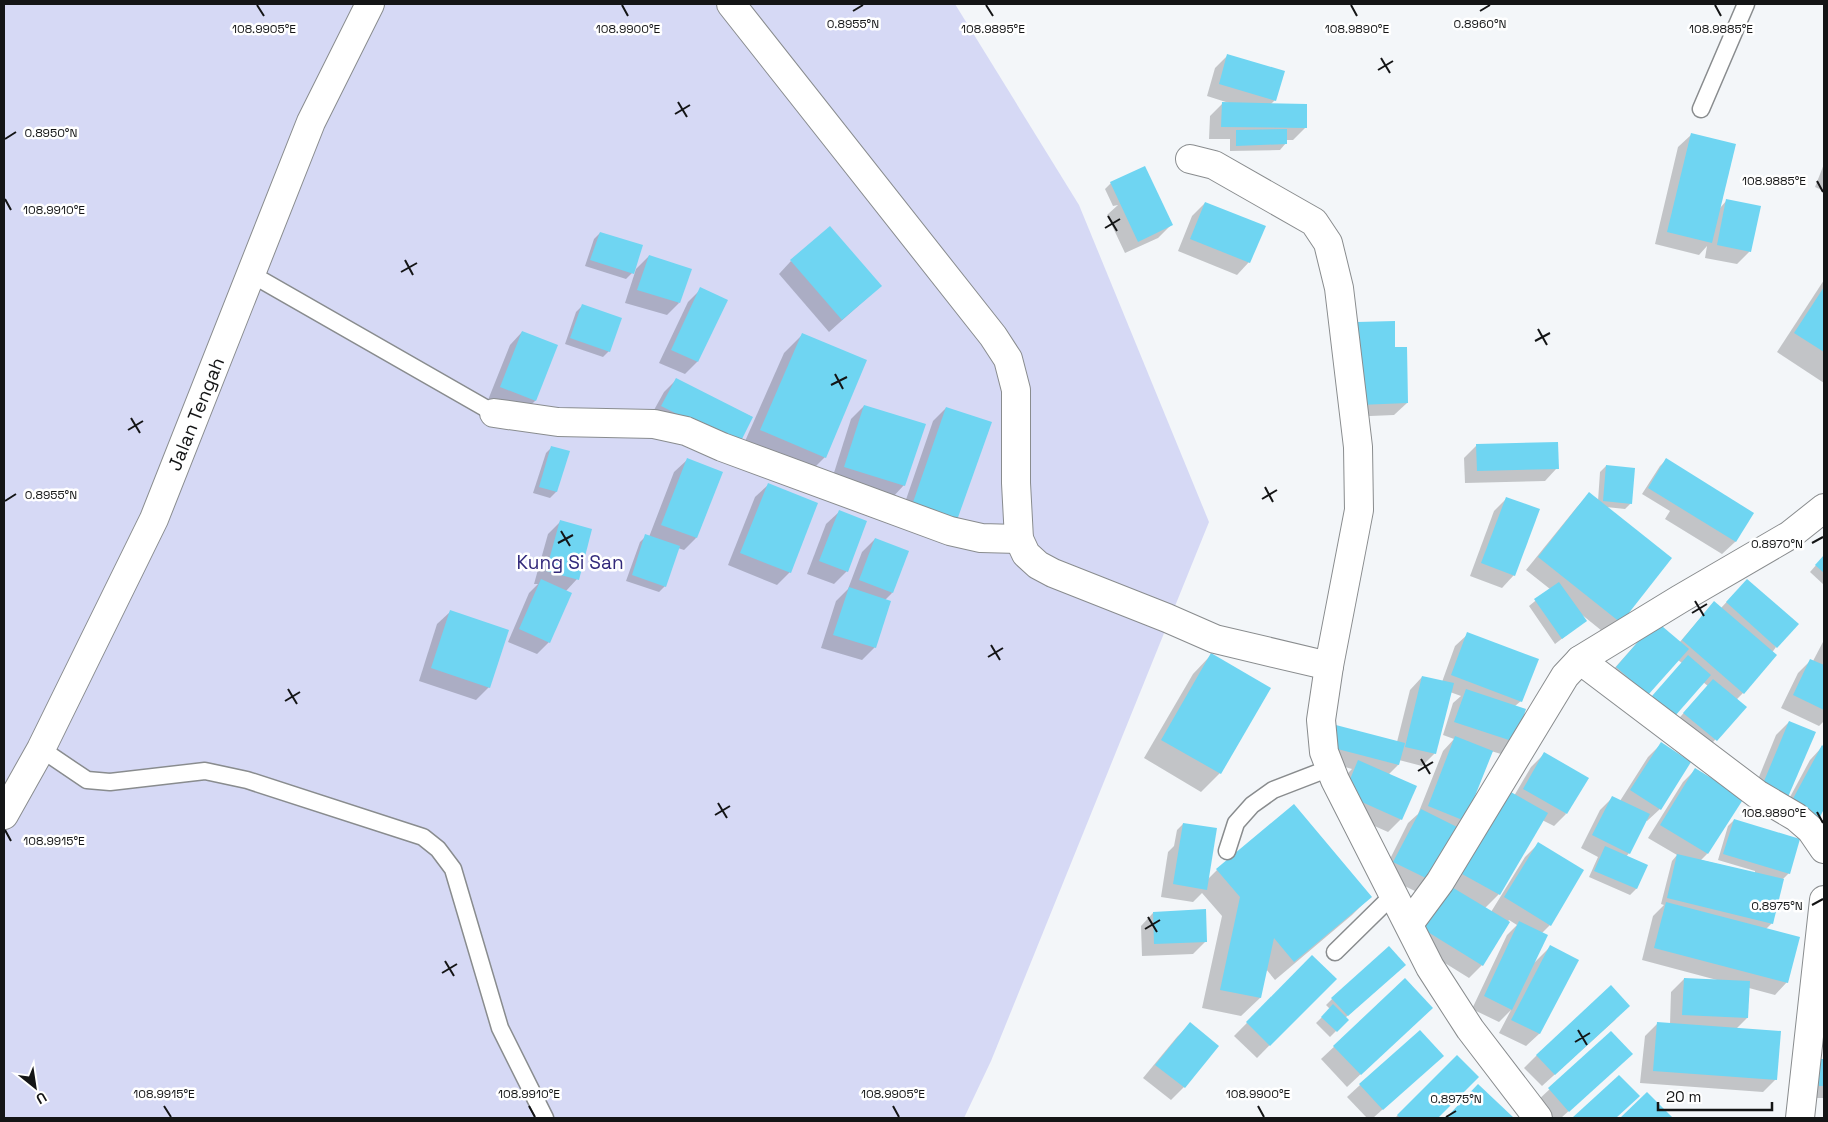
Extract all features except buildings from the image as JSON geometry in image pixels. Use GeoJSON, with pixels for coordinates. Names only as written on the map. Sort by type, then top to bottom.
{"type":"FeatureCollection","features":[{"type":"Feature","properties":{"kind":"street","name":"Jalan Tengah"},"geometry":{"type":"LineString","coordinates":[[4,816],[41,749],[154,519],[311,122],[370,4]]}},
{"type":"Feature","properties":{"kind":"street"},"geometry":{"type":"LineString","coordinates":[[731,4],[987,328],[1008,359],[1016,390],[1016,483],[1019,539],[1026,554],[1038,565],[1053,573],[1168,618],[1215,639],[1330,666]]}},
{"type":"Feature","properties":{"kind":"street"},"geometry":{"type":"LineString","coordinates":[[1190,159],[1214,165],[1314,222],[1328,243],[1339,288],[1358,446],[1359,510],[1321,720],[1324,752],[1335,780],[1430,967],[1485,1049],[1538,1118]]}},
{"type":"Feature","properties":{"kind":"street"},"geometry":{"type":"LineString","coordinates":[[494,413],[558,422],[654,424],[686,431],[722,447],[950,531],[981,538],[1019,539]]}},
{"type":"Feature","properties":{"kind":"street"},"geometry":{"type":"LineString","coordinates":[[1409,924],[1440,882],[1565,676],[1580,660],[1790,535],[1824,508]]}},
{"type":"Feature","properties":{"kind":"street"},"geometry":{"type":"LineString","coordinates":[[1580,660],[1757,794],[1796,817],[1811,830],[1824,849]]}},
{"type":"Feature","properties":{"kind":"street"},"geometry":{"type":"LineString","coordinates":[[1800,1118],[1823,915]]}},
{"type":"Feature","properties":{"kind":"lane"},"geometry":{"type":"LineString","coordinates":[[1701,109],[1746,4]]}},
{"type":"Feature","properties":{"kind":"lane"},"geometry":{"type":"LineString","coordinates":[[251,274],[494,413]]}},
{"type":"Feature","properties":{"kind":"lane"},"geometry":{"type":"LineString","coordinates":[[41,749],[87,780],[110,782],[205,771],[247,780],[423,836],[438,849],[453,870],[500,1028],[545,1118]]}},
{"type":"Feature","properties":{"kind":"lane"},"geometry":{"type":"LineString","coordinates":[[1227,851],[1236,823],[1252,805],[1273,790],[1330,768]]}},
{"type":"Feature","properties":{"kind":"lane"},"geometry":{"type":"LineString","coordinates":[[1335,952],[1394,894]]}},
{"type":"Feature","properties":{"kind":"green space","name":"Kung Si San"},"geometry":{"type":"Polygon","coordinates":[[[4,4],[955,4],[1079,205],[1209,522],[991,1061],[964,1118],[4,1118],[4,4]]]}}]}
